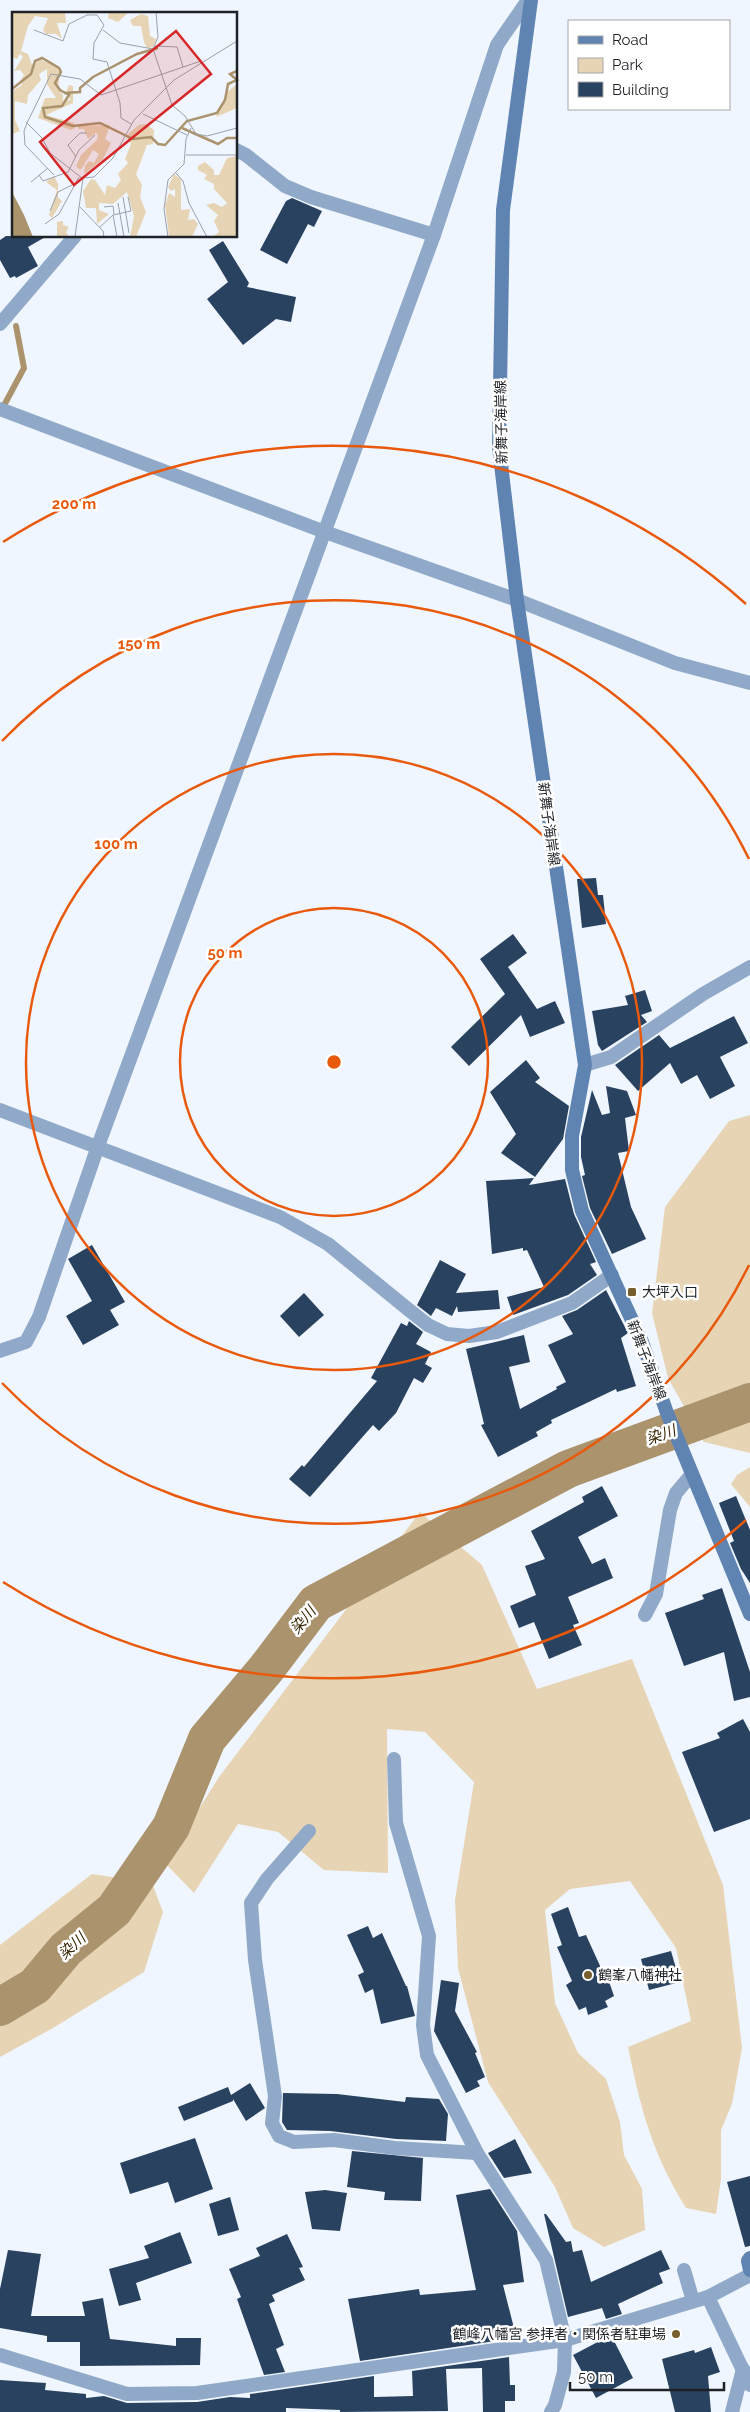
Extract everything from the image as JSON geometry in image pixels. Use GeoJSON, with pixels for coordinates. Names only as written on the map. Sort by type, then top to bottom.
{"type":"FeatureCollection","features":[{"type":"Feature","properties":{"kind":"main road","name":"新舞子海岸線"},"geometry":{"type":"LineString","coordinates":[[530,0],[503,210],[499,447],[517,600],[585,1065],[572,1136],[572,1170],[582,1211],[642,1342],[667,1413],[750,1614]]}},
{"type":"Feature","properties":{"kind":"main road"},"geometry":{"type":"LineString","coordinates":[[750,2258],[748,2261],[750,2270]]}},
{"type":"Feature","properties":{"kind":"street"},"geometry":{"type":"LineString","coordinates":[[0,1351],[26,1342],[39,1317],[98,1146],[434,235],[497,45],[530,0]]}},
{"type":"Feature","properties":{"kind":"street"},"geometry":{"type":"LineString","coordinates":[[238,151],[246,155],[285,186],[311,198],[434,235]]}},
{"type":"Feature","properties":{"kind":"street"},"geometry":{"type":"LineString","coordinates":[[0,324],[73,238]]}},
{"type":"Feature","properties":{"kind":"street"},"geometry":{"type":"LineString","coordinates":[[0,410],[325,532],[517,600],[675,663],[750,683]]}},
{"type":"Feature","properties":{"kind":"street"},"geometry":{"type":"LineString","coordinates":[[585,1065],[611,1057],[703,994],[750,966]]}},
{"type":"Feature","properties":{"kind":"street"},"geometry":{"type":"LineString","coordinates":[[0,1110],[280,1217],[328,1244],[428,1325],[447,1334],[469,1336],[497,1332],[572,1304],[612,1276]]}},
{"type":"Feature","properties":{"kind":"street"},"geometry":{"type":"LineString","coordinates":[[645,1615],[656,1594],[673,1502],[676,1493],[692,1474]]}},
{"type":"Feature","properties":{"kind":"street"},"geometry":{"type":"LineString","coordinates":[[394,1759],[396,1823],[429,1936],[423,2025],[426,2055],[477,2153],[546,2260],[565,2340],[564,2372],[556,2405],[551,2412]]}},
{"type":"Feature","properties":{"kind":"street"},"geometry":{"type":"LineString","coordinates":[[309,1831],[267,1879],[251,1903],[254,1960],[275,2096],[272,2123],[279,2136],[294,2142],[334,2140],[395,2148],[477,2153]]}},
{"type":"Feature","properties":{"kind":"street"},"geometry":{"type":"LineString","coordinates":[[684,2270],[693,2301]]}},
{"type":"Feature","properties":{"kind":"street"},"geometry":{"type":"LineString","coordinates":[[0,2355],[127,2394],[197,2393],[565,2340],[708,2297],[750,2275]]}},
{"type":"Feature","properties":{"kind":"street"},"geometry":{"type":"LineString","coordinates":[[708,2297],[750,2385]]}},
{"type":"Feature","properties":{"kind":"street"},"geometry":{"type":"LineString","coordinates":[[732,2412],[743,2369]]}},
{"type":"Feature","properties":{"kind":"green space"},"geometry":{"type":"Polygon","coordinates":[[[750,1115],[750,1453],[704,1442],[668,1378],[652,1313],[665,1207],[729,1121],[750,1115]]]}},
{"type":"Feature","properties":{"kind":"green space"},"geometry":{"type":"Polygon","coordinates":[[[750,1467],[750,1507],[731,1484],[737,1475],[750,1467]]]}},
{"type":"Feature","properties":{"kind":"green space"},"geometry":{"type":"Polygon","coordinates":[[[420,1512],[482,1565],[537,1689],[632,1659],[723,1885],[742,2048],[732,2104],[721,2130],[721,2179],[716,2214],[686,2208],[656,2150],[643,2111],[628,2047],[691,2021],[676,1948],[630,1881],[570,1889],[545,1910],[555,2003],[578,2053],[606,2079],[620,2122],[624,2155],[642,2189],[645,2230],[604,2247],[573,2228],[555,2187],[488,2082],[458,1968],[455,1900],[474,1782],[425,1732],[387,1729],[388,1873],[324,1870],[278,1832],[238,1824],[194,1893],[165,1863],[219,1777],[420,1512]]]}},
{"type":"Feature","properties":{"kind":"green space"},"geometry":{"type":"Polygon","coordinates":[[[92,1874],[152,1883],[163,1912],[144,1972],[53,2028],[0,2057],[0,1945],[92,1874]]]}},
{"type":"Feature","properties":{"kind":"building"},"geometry":{"type":"Polygon","coordinates":[[[292,198],[322,211],[314,227],[308,224],[287,264],[260,250],[286,201],[292,198]]]}},
{"type":"Feature","properties":{"kind":"building"},"geometry":{"type":"Polygon","coordinates":[[[6,236],[12,236],[12,238],[44,238],[28,247],[38,266],[16,278],[15,276],[10,278],[0,260],[0,240],[6,236]]]}},
{"type":"Feature","properties":{"kind":"building"},"geometry":{"type":"Polygon","coordinates":[[[223,241],[249,283],[247,287],[296,297],[291,322],[276,319],[243,345],[207,299],[228,282],[209,250],[223,241]]]}},
{"type":"Feature","properties":{"kind":"building"},"geometry":{"type":"Polygon","coordinates":[[[596,878],[598,895],[603,895],[606,924],[582,928],[577,879],[596,878]]]}},
{"type":"Feature","properties":{"kind":"building"},"geometry":{"type":"Polygon","coordinates":[[[513,934],[527,953],[508,967],[537,1009],[555,1001],[565,1023],[530,1037],[521,1015],[469,1066],[451,1047],[505,994],[480,959],[513,934]]]}},
{"type":"Feature","properties":{"kind":"building"},"geometry":{"type":"Polygon","coordinates":[[[645,990],[652,1011],[641,1015],[647,1022],[602,1051],[598,1045],[592,1011],[628,1005],[625,996],[645,990]]]}},
{"type":"Feature","properties":{"kind":"building"},"geometry":{"type":"Polygon","coordinates":[[[734,1016],[748,1043],[720,1057],[735,1086],[710,1099],[697,1075],[681,1084],[670,1063],[638,1091],[615,1065],[659,1035],[670,1048],[734,1016]]]}},
{"type":"Feature","properties":{"kind":"building"},"geometry":{"type":"Polygon","coordinates":[[[526,1060],[540,1078],[535,1082],[569,1106],[563,1139],[535,1177],[501,1153],[516,1134],[490,1092],[526,1060]]]}},
{"type":"Feature","properties":{"kind":"building"},"geometry":{"type":"Polygon","coordinates":[[[606,1086],[627,1091],[636,1115],[625,1118],[629,1151],[618,1153],[631,1207],[646,1239],[612,1254],[590,1208],[582,1176],[585,1175],[581,1157],[581,1137],[592,1090],[602,1115],[610,1113],[606,1086]]]}},
{"type":"Feature","properties":{"kind":"building"},"geometry":{"type":"Polygon","coordinates":[[[534,1178],[529,1185],[565,1179],[574,1214],[596,1262],[590,1264],[597,1275],[568,1295],[513,1315],[507,1297],[544,1287],[527,1250],[523,1251],[523,1248],[492,1254],[486,1181],[534,1178]]]}},
{"type":"Feature","properties":{"kind":"building"},"geometry":{"type":"Polygon","coordinates":[[[92,1245],[125,1302],[110,1310],[119,1325],[83,1345],[66,1316],[92,1301],[68,1259],[92,1245]]]}},
{"type":"Feature","properties":{"kind":"building"},"geometry":{"type":"Polygon","coordinates":[[[440,1260],[466,1274],[456,1293],[498,1290],[500,1309],[458,1312],[457,1306],[452,1316],[436,1308],[431,1316],[417,1305],[440,1260]]]}},
{"type":"Feature","properties":{"kind":"building"},"geometry":{"type":"Polygon","coordinates":[[[606,1290],[628,1333],[621,1338],[636,1386],[617,1392],[616,1389],[551,1420],[552,1423],[536,1432],[538,1436],[498,1457],[481,1425],[484,1424],[466,1349],[524,1335],[530,1362],[509,1367],[520,1409],[566,1382],[548,1345],[573,1334],[562,1316],[577,1310],[606,1290]]]}},
{"type":"Feature","properties":{"kind":"building"},"geometry":{"type":"Polygon","coordinates":[[[304,1293],[324,1315],[299,1337],[280,1316],[304,1293]]]}},
{"type":"Feature","properties":{"kind":"building"},"geometry":{"type":"Polygon","coordinates":[[[409,1321],[423,1332],[416,1344],[431,1352],[425,1364],[432,1368],[423,1383],[414,1378],[396,1413],[379,1431],[373,1425],[310,1497],[289,1479],[302,1465],[304,1467],[377,1381],[371,1378],[401,1323],[407,1326],[409,1321]]]}},
{"type":"Feature","properties":{"kind":"building"},"geometry":{"type":"Polygon","coordinates":[[[602,1486],[618,1516],[578,1537],[592,1564],[605,1558],[613,1578],[568,1597],[579,1623],[573,1625],[582,1645],[549,1659],[534,1622],[519,1628],[510,1606],[536,1595],[525,1566],[545,1559],[531,1531],[584,1502],[582,1497],[602,1486]]]}},
{"type":"Feature","properties":{"kind":"building"},"geometry":{"type":"Polygon","coordinates":[[[736,1496],[750,1530],[750,1583],[741,1569],[730,1543],[734,1541],[719,1503],[736,1496]]]}},
{"type":"Feature","properties":{"kind":"building"},"geometry":{"type":"Polygon","coordinates":[[[722,1588],[750,1672],[750,1697],[734,1701],[724,1652],[684,1666],[665,1613],[704,1599],[702,1595],[722,1588]]]}},
{"type":"Feature","properties":{"kind":"building"},"geometry":{"type":"Polygon","coordinates":[[[743,1719],[750,1732],[750,1819],[714,1832],[682,1752],[720,1738],[717,1733],[743,1719]]]}},
{"type":"Feature","properties":{"kind":"building","name":"鶴峯八幡神社"},"geometry":{"type":"Polygon","coordinates":[[[568,1907],[579,1937],[586,1935],[601,1968],[604,1967],[614,1996],[605,2001],[608,2007],[588,2015],[586,2007],[579,2010],[566,1985],[572,1981],[557,1947],[562,1945],[551,1914],[568,1907]]]}},
{"type":"Feature","properties":{"kind":"building"},"geometry":{"type":"Polygon","coordinates":[[[368,1926],[373,1938],[382,1933],[407,1986],[415,2016],[381,2024],[373,1989],[365,1993],[358,1975],[364,1972],[347,1935],[368,1926]]]}},
{"type":"Feature","properties":{"kind":"building"},"geometry":{"type":"Polygon","coordinates":[[[671,1951],[680,1982],[649,1990],[641,1959],[671,1951]]]}},
{"type":"Feature","properties":{"kind":"building"},"geometry":{"type":"Polygon","coordinates":[[[441,1980],[459,1983],[455,2011],[477,2052],[475,2053],[485,2077],[477,2081],[480,2086],[466,2093],[434,2031],[441,1980]]]}},
{"type":"Feature","properties":{"kind":"building"},"geometry":{"type":"Polygon","coordinates":[[[250,2083],[265,2108],[246,2121],[233,2099],[233,2101],[184,2121],[178,2107],[228,2087],[231,2095],[250,2083]]]}},
{"type":"Feature","properties":{"kind":"building"},"geometry":{"type":"Polygon","coordinates":[[[283,2093],[337,2094],[405,2102],[406,2097],[439,2099],[448,2114],[446,2141],[396,2139],[330,2131],[287,2130],[282,2122],[283,2093]]]}},
{"type":"Feature","properties":{"kind":"building"},"geometry":{"type":"Polygon","coordinates":[[[195,2138],[213,2189],[175,2203],[168,2182],[130,2194],[120,2163],[195,2138]]]}},
{"type":"Feature","properties":{"kind":"building"},"geometry":{"type":"Polygon","coordinates":[[[515,2139],[532,2173],[504,2178],[488,2153],[515,2139]]]}},
{"type":"Feature","properties":{"kind":"building"},"geometry":{"type":"Polygon","coordinates":[[[352,2151],[423,2158],[421,2201],[384,2200],[385,2192],[347,2187],[352,2151]]]}},
{"type":"Feature","properties":{"kind":"building"},"geometry":{"type":"Polygon","coordinates":[[[750,2176],[750,2246],[745,2247],[727,2182],[750,2176]]]}},
{"type":"Feature","properties":{"kind":"building"},"geometry":{"type":"Polygon","coordinates":[[[490,2189],[517,2231],[524,2282],[503,2285],[516,2336],[509,2339],[360,2361],[348,2299],[419,2289],[420,2295],[476,2290],[456,2195],[490,2189]]]}},
{"type":"Feature","properties":{"kind":"building"},"geometry":{"type":"Polygon","coordinates":[[[325,2190],[347,2193],[340,2231],[312,2229],[305,2192],[325,2190]]]}},
{"type":"Feature","properties":{"kind":"building"},"geometry":{"type":"Polygon","coordinates":[[[230,2197],[239,2230],[218,2236],[209,2204],[230,2197]]]}},
{"type":"Feature","properties":{"kind":"building"},"geometry":{"type":"Polygon","coordinates":[[[544,2214],[546,2214],[566,2242],[571,2241],[573,2252],[582,2250],[591,2282],[661,2250],[670,2269],[659,2273],[663,2283],[618,2304],[622,2314],[606,2319],[602,2308],[568,2317],[544,2214]]]}},
{"type":"Feature","properties":{"kind":"building"},"geometry":{"type":"Polygon","coordinates":[[[180,2232],[192,2263],[136,2283],[141,2300],[119,2306],[109,2269],[149,2258],[144,2246],[180,2232]]]}},
{"type":"Feature","properties":{"kind":"building"},"geometry":{"type":"Polygon","coordinates":[[[287,2234],[303,2267],[299,2268],[305,2280],[272,2295],[275,2301],[269,2304],[284,2345],[276,2349],[285,2372],[264,2375],[237,2299],[241,2297],[229,2269],[260,2256],[256,2248],[287,2234]]]}},
{"type":"Feature","properties":{"kind":"building"},"geometry":{"type":"Polygon","coordinates":[[[8,2250],[41,2254],[31,2316],[85,2316],[82,2302],[103,2298],[110,2339],[176,2346],[176,2338],[201,2338],[200,2365],[80,2366],[80,2342],[47,2342],[47,2336],[0,2328],[0,2289],[8,2250]]]}},
{"type":"Feature","properties":{"kind":"building"},"geometry":{"type":"Polygon","coordinates":[[[611,2335],[633,2378],[596,2398],[573,2355],[611,2335]]]}},
{"type":"Feature","properties":{"kind":"building"},"geometry":{"type":"Polygon","coordinates":[[[711,2347],[720,2372],[708,2376],[711,2412],[675,2412],[662,2359],[694,2350],[695,2353],[711,2347]]]}},
{"type":"Feature","properties":{"kind":"building"},"geometry":{"type":"Polygon","coordinates":[[[509,2357],[510,2385],[515,2385],[515,2401],[505,2401],[505,2412],[483,2412],[482,2368],[446,2369],[448,2411],[340,2412],[340,2410],[286,2408],[286,2412],[0,2412],[0,2380],[46,2383],[45,2390],[86,2394],[86,2398],[104,2396],[127,2403],[197,2402],[230,2397],[250,2398],[250,2394],[374,2376],[374,2397],[413,2396],[412,2371],[509,2357]]]}},
{"type":"Feature","properties":{"kind":"waterway"},"geometry":{"type":"LineString","coordinates":[[1,411],[24,368],[16,326]]}},
{"type":"Feature","properties":{"kind":"waterway","name":"染川"},"geometry":{"type":"LineString","coordinates":[[0,2007],[35,1986],[66,1949],[114,1910],[171,1827],[207,1739],[266,1669],[316,1603],[568,1469],[750,1402]]}},
{"type":"Feature","properties":{"kind":"place","name":"大坪入口"},"geometry":{"type":"Point","coordinates":[632,1292]}},
{"type":"Feature","properties":{"kind":"place","name":"鶴峯八幡神社"},"geometry":{"type":"Point","coordinates":[588,1975]}},
{"type":"Feature","properties":{"kind":"place","name":"鶴峰八幡宮 参拝者・関係者駐車場"},"geometry":{"type":"Point","coordinates":[676,2334]}}]}
